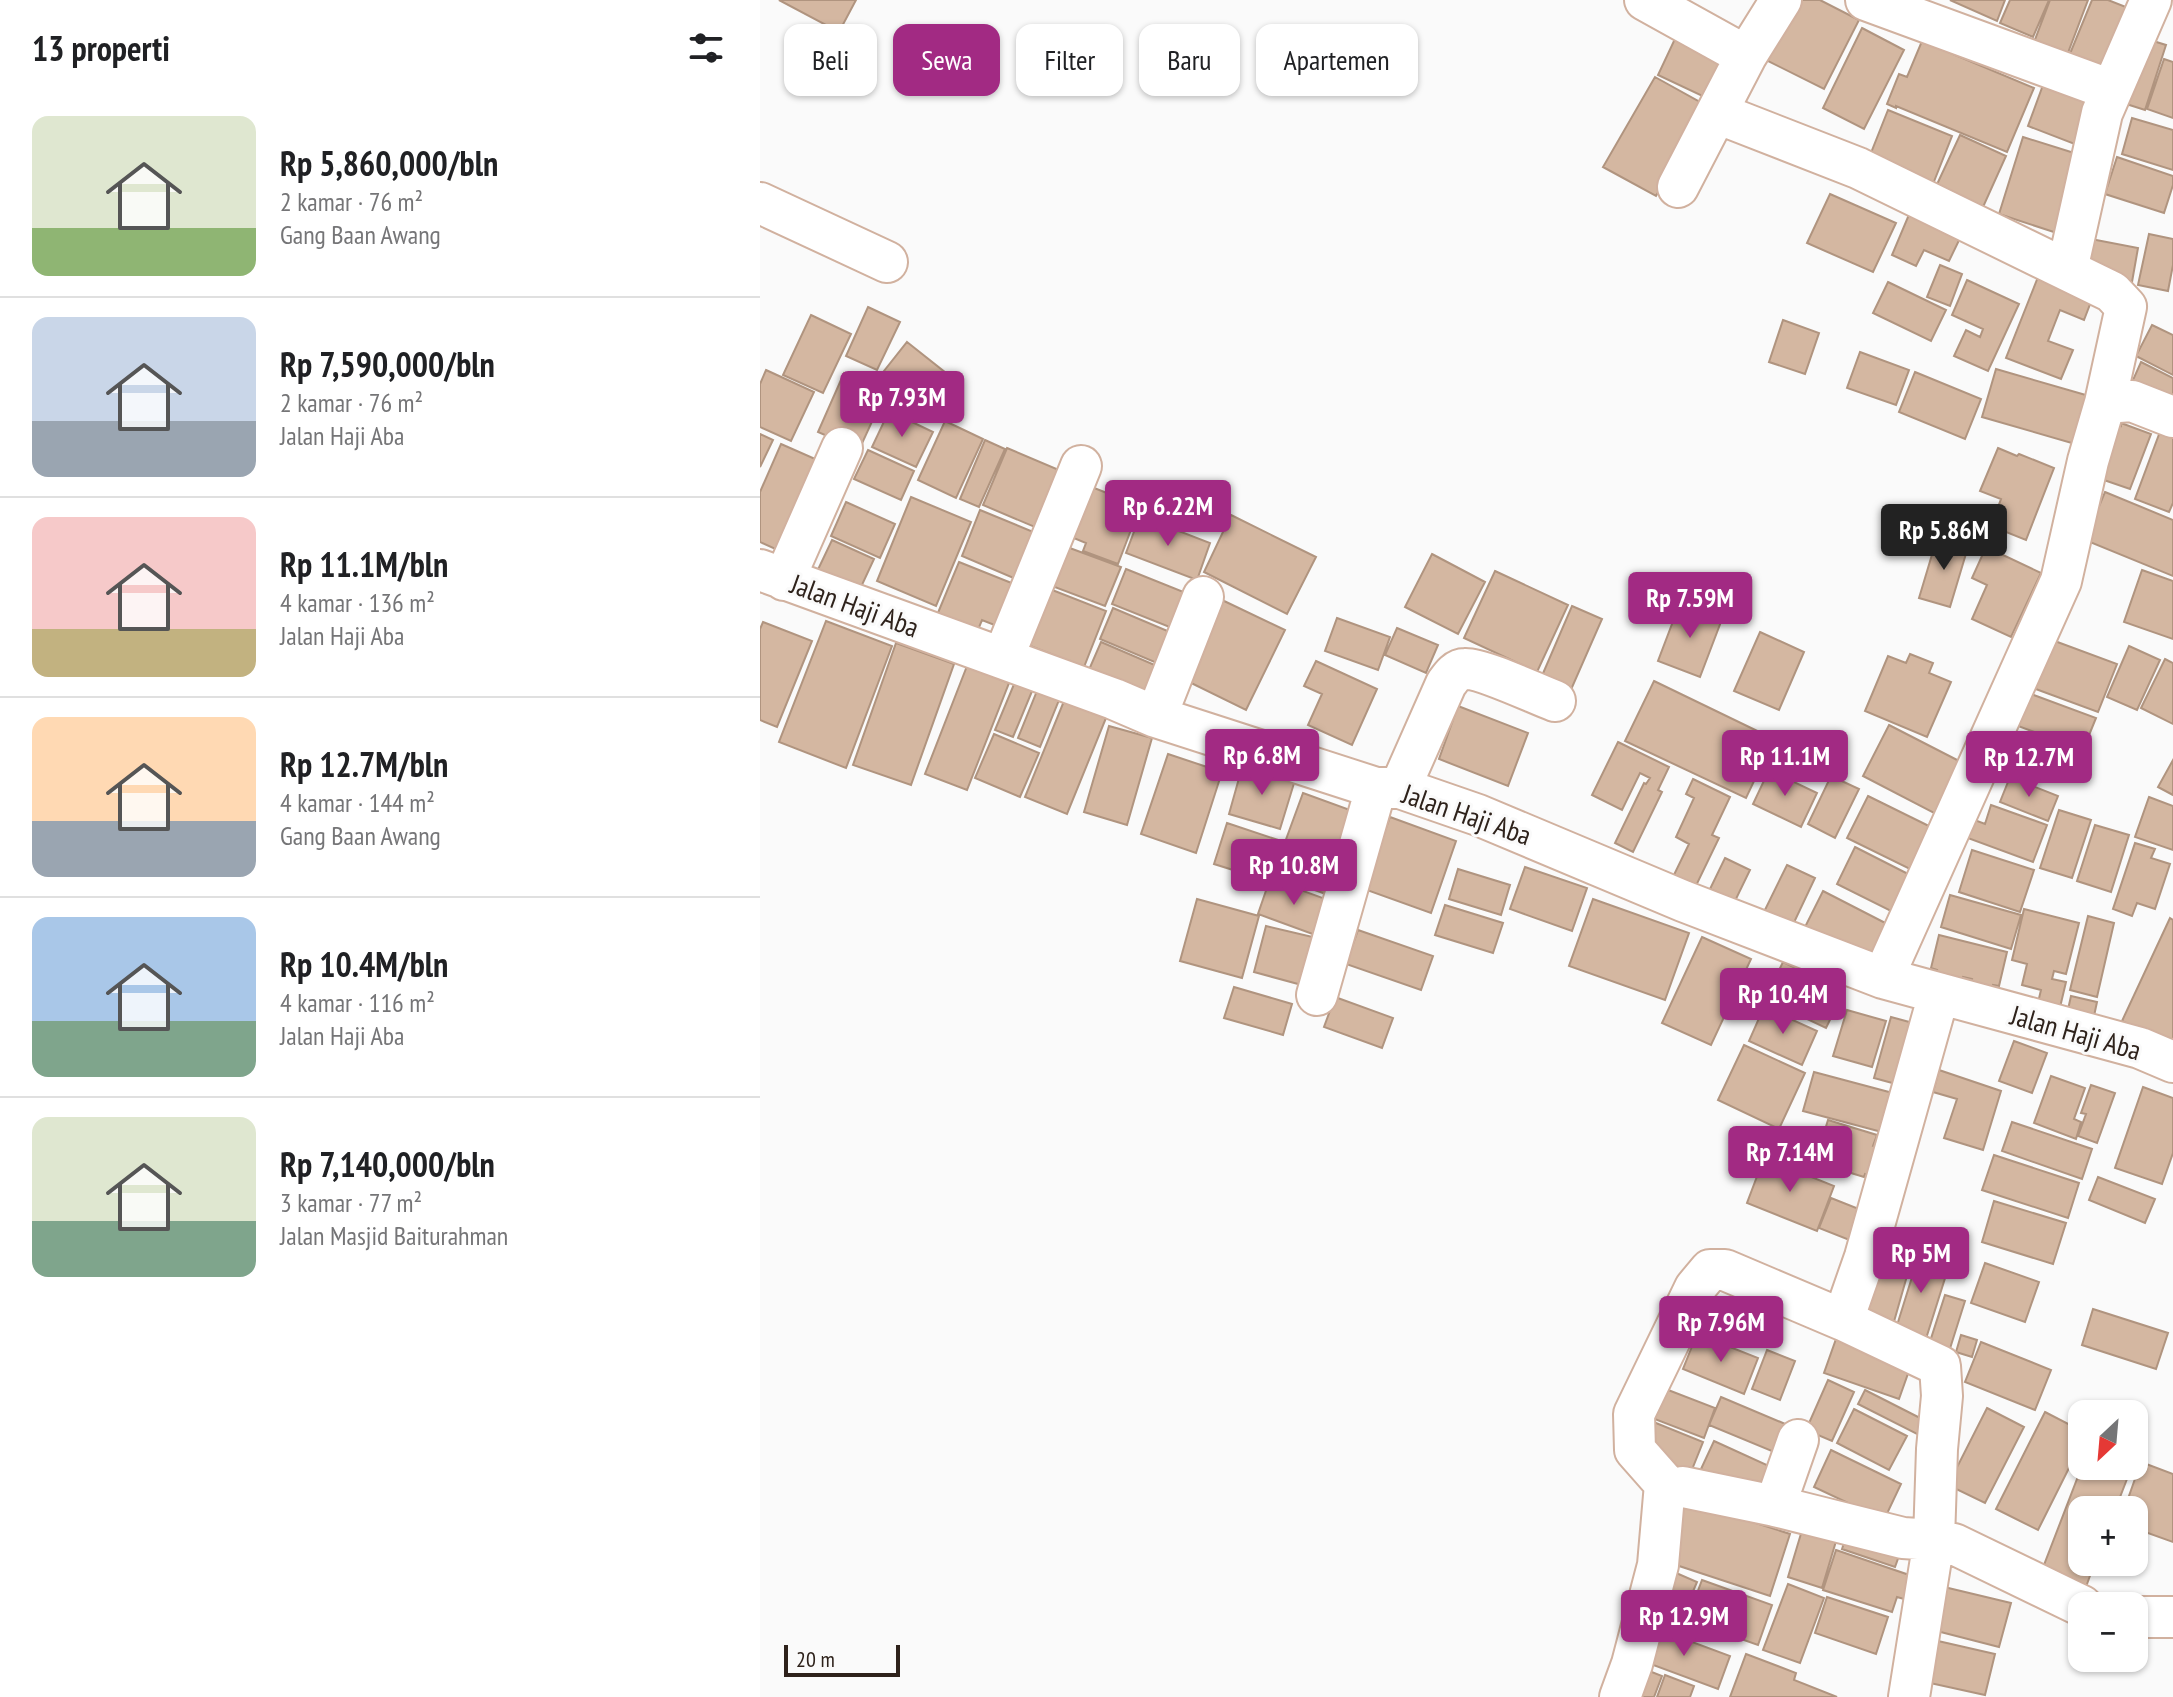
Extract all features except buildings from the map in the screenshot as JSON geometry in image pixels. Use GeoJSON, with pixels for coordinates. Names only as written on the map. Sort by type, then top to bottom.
{"type":"FeatureCollection","features":[{"type":"Feature","properties":{"kind":"street"},"geometry":{"type":"LineString","coordinates":[[1645,0],[1746,56]]}},
{"type":"Feature","properties":{"kind":"street"},"geometry":{"type":"LineString","coordinates":[[1678,187],[1746,56],[1781,0]]}},
{"type":"Feature","properties":{"kind":"street"},"geometry":{"type":"LineString","coordinates":[[1866,0],[2111,90]]}},
{"type":"Feature","properties":{"kind":"street"},"geometry":{"type":"LineString","coordinates":[[2067,270],[2102,113],[2151,0]]}},
{"type":"Feature","properties":{"kind":"street"},"geometry":{"type":"LineString","coordinates":[[1717,113],[1858,168],[2112,292],[2126,307],[2061,581],[1883,978]]}},
{"type":"Feature","properties":{"kind":"street"},"geometry":{"type":"LineString","coordinates":[[760,203],[887,262]]}},
{"type":"Feature","properties":{"kind":"street"},"geometry":{"type":"LineString","coordinates":[[2105,403],[2132,401],[2173,417]]}},
{"type":"Feature","properties":{"kind":"street"},"geometry":{"type":"LineString","coordinates":[[772,575],[842,448]]}},
{"type":"Feature","properties":{"kind":"street"},"geometry":{"type":"LineString","coordinates":[[1003,658],[1081,466]]}},
{"type":"Feature","properties":{"kind":"street","name":"Jalan Haji Aba"},"geometry":{"type":"LineString","coordinates":[[772,575],[1156,717],[1490,819],[1683,901],[1883,978],[2140,1048],[2173,1062]]}},
{"type":"Feature","properties":{"kind":"street"},"geometry":{"type":"LineString","coordinates":[[1156,717],[1203,597]]}},
{"type":"Feature","properties":{"kind":"street"},"geometry":{"type":"LineString","coordinates":[[1317,995],[1388,788],[1453,674],[1463,668],[1479,671],[1555,701]]}},
{"type":"Feature","properties":{"kind":"street"},"geometry":{"type":"LineString","coordinates":[[1843,1320],[1865,1257],[1939,994]]}},
{"type":"Feature","properties":{"kind":"street"},"geometry":{"type":"LineString","coordinates":[[1620,1697],[1632,1664],[1658,1565],[1665,1484],[1635,1450],[1634,1414],[1695,1288],[1710,1270],[1725,1270],[1843,1320],[1940,1366],[1942,1396],[1934,1540],[1909,1697]]}},
{"type":"Feature","properties":{"kind":"street"},"geometry":{"type":"LineString","coordinates":[[1775,1506],[1798,1440]]}},
{"type":"Feature","properties":{"kind":"street"},"geometry":{"type":"LineString","coordinates":[[1683,1487],[1903,1538],[1954,1544],[2068,1599]]}},
{"type":"Feature","properties":{"kind":"street"},"geometry":{"type":"LineString","coordinates":[[2148,1617],[2173,1617]]}}]}
